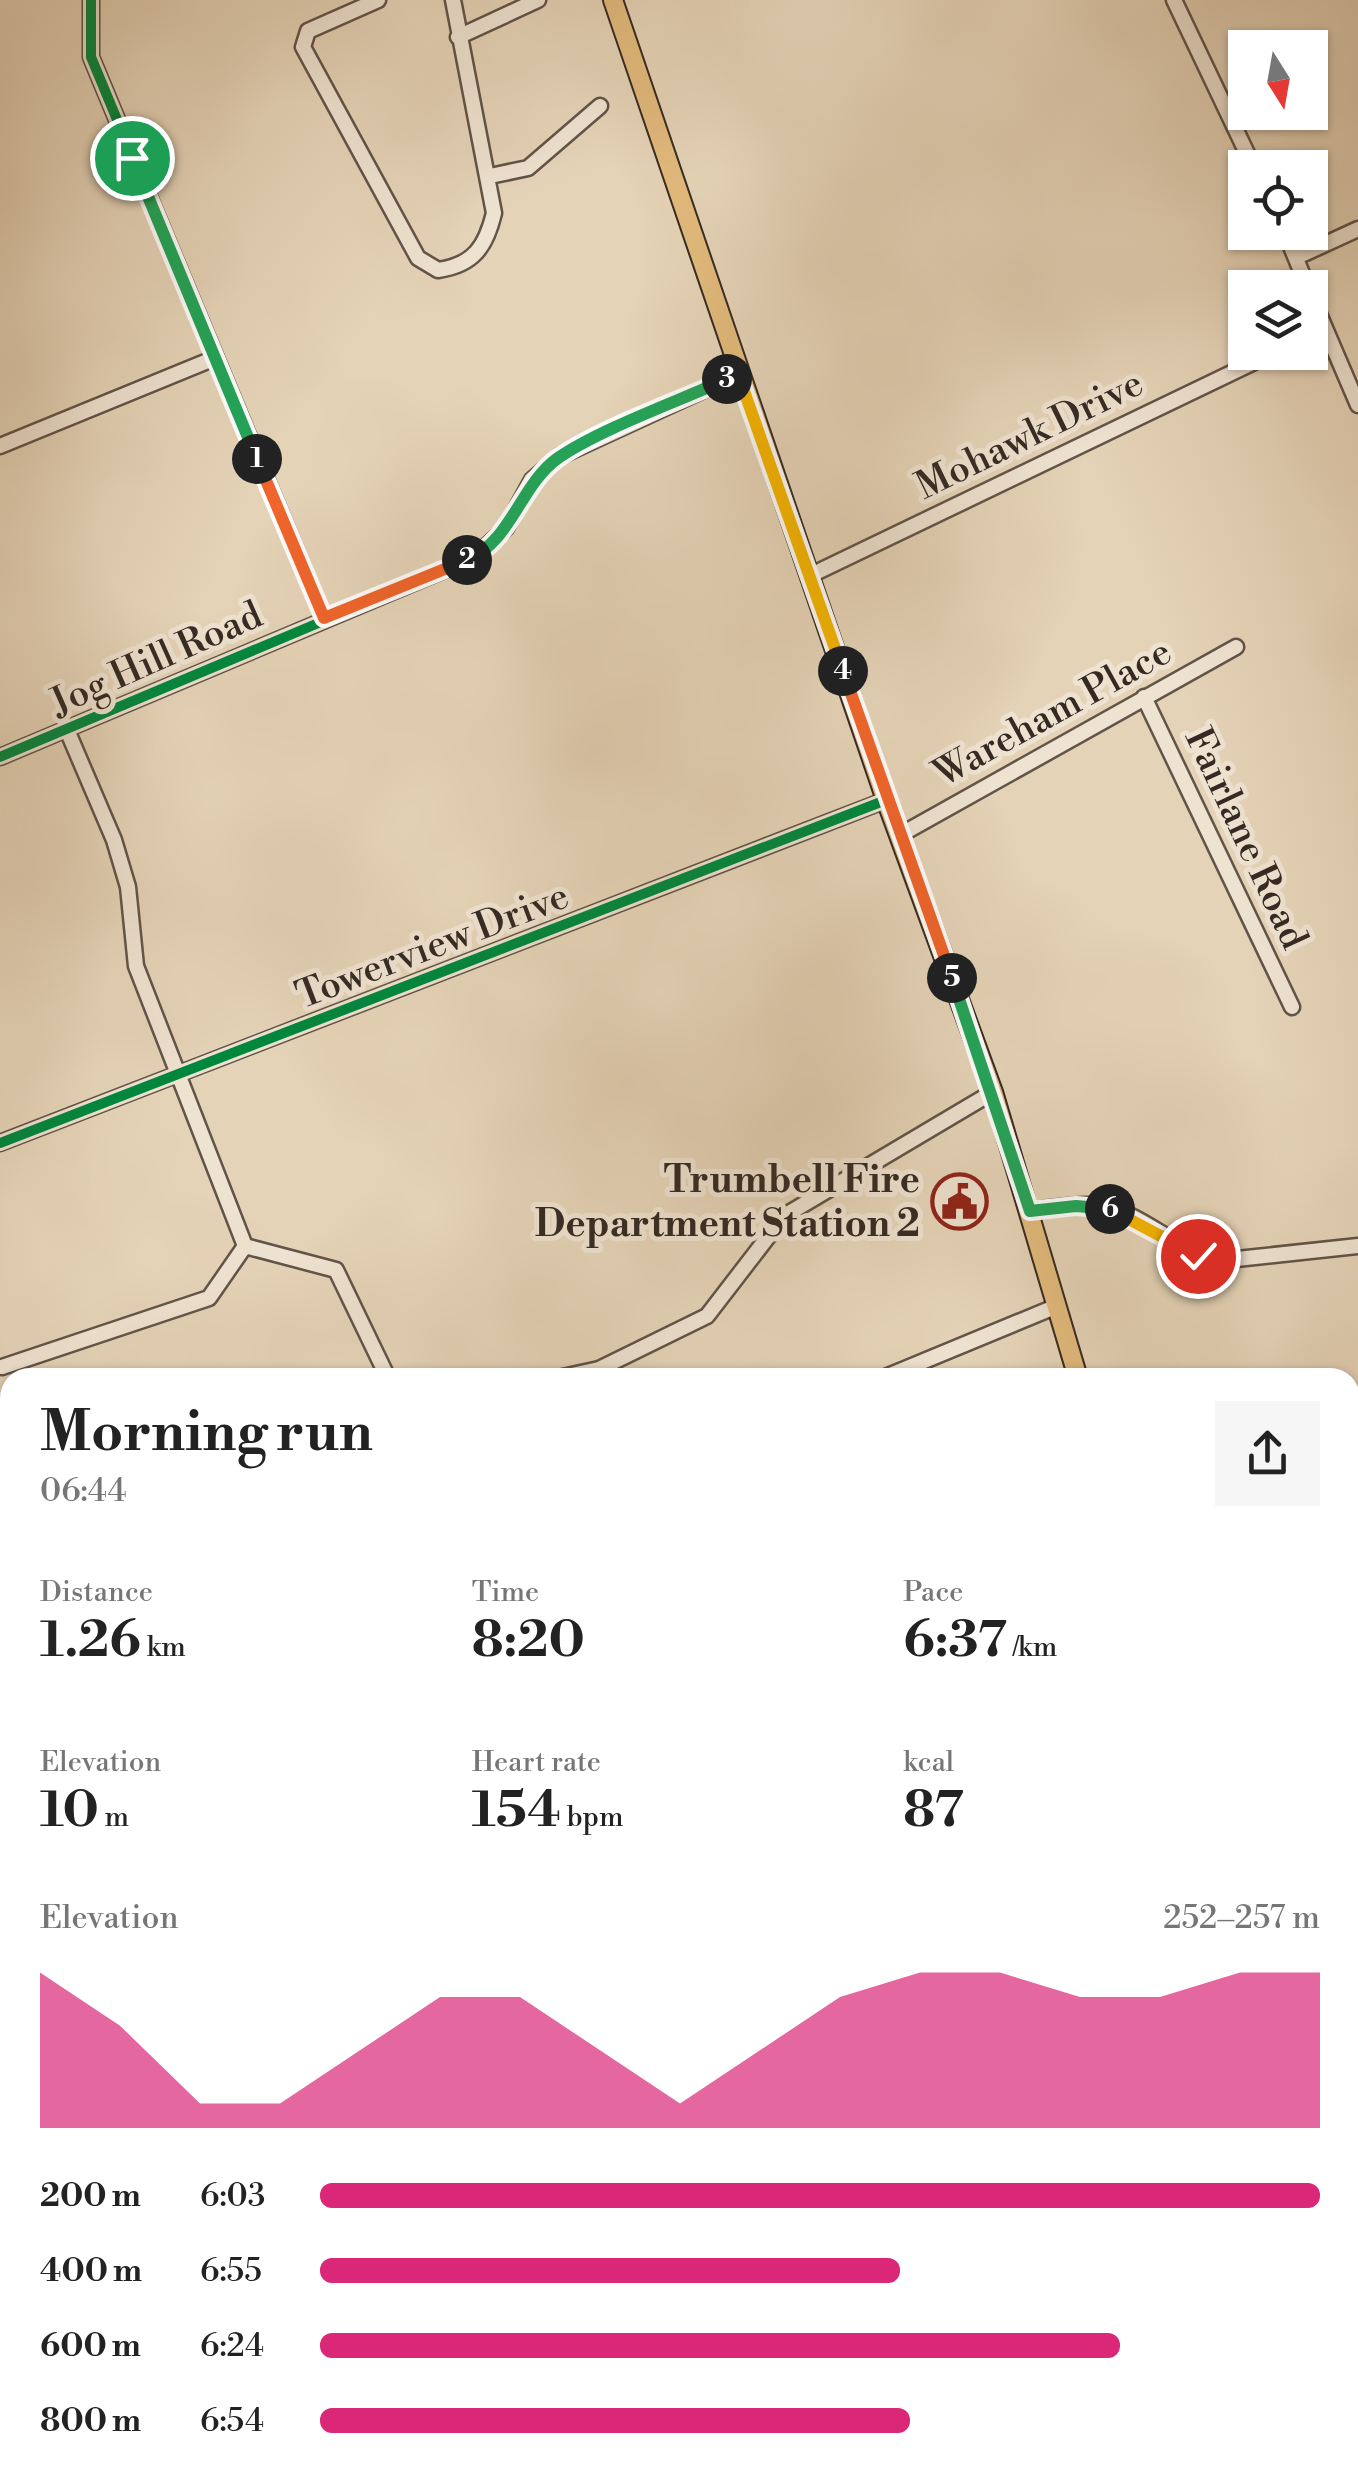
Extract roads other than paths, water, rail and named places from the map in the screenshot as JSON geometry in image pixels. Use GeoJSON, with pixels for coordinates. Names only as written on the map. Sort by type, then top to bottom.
{"type":"FeatureCollection","features":[{"type":"Feature","properties":{"kind":"main road"},"geometry":{"type":"LineString","coordinates":[[613,0],[886,800],[993,1092],[1075,1368]]}},
{"type":"Feature","properties":{"kind":"street"},"geometry":{"type":"LineString","coordinates":[[91,0],[91,57],[324,618]]}},
{"type":"Feature","properties":{"kind":"street"},"geometry":{"type":"LineString","coordinates":[[378,0],[308,31],[303,46],[418,258],[438,270],[460,267],[486,245],[494,213],[490,176],[453,0]]}},
{"type":"Feature","properties":{"kind":"street"},"geometry":{"type":"LineString","coordinates":[[458,37],[538,0]]}},
{"type":"Feature","properties":{"kind":"street"},"geometry":{"type":"LineString","coordinates":[[1174,0],[1245,150]]}},
{"type":"Feature","properties":{"kind":"street"},"geometry":{"type":"LineString","coordinates":[[490,176],[528,168],[600,106]]}},
{"type":"Feature","properties":{"kind":"street"},"geometry":{"type":"LineString","coordinates":[[1297,257],[1358,229]]}},
{"type":"Feature","properties":{"kind":"street"},"geometry":{"type":"LineString","coordinates":[[1294,250],[1302,270]]}},
{"type":"Feature","properties":{"kind":"street"},"geometry":{"type":"LineString","coordinates":[[1328,352],[1358,405]]}},
{"type":"Feature","properties":{"kind":"street"},"geometry":{"type":"LineString","coordinates":[[0,446],[214,358]]}},
{"type":"Feature","properties":{"kind":"street","name":"Mohawk Drive"},"geometry":{"type":"LineString","coordinates":[[810,575],[1237,370]]}},
{"type":"Feature","properties":{"kind":"street","name":"Jog Hill Road"},"geometry":{"type":"LineString","coordinates":[[0,757],[475,556],[506,528],[532,480],[560,456],[738,374]]}},
{"type":"Feature","properties":{"kind":"street","name":"Wareham Place"},"geometry":{"type":"LineString","coordinates":[[900,834],[1236,647]]}},
{"type":"Feature","properties":{"kind":"street","name":"Fairlane Road"},"geometry":{"type":"LineString","coordinates":[[1144,697],[1292,1007]]}},
{"type":"Feature","properties":{"kind":"street"},"geometry":{"type":"LineString","coordinates":[[67,730],[114,840],[128,887],[136,966],[245,1246]]}},
{"type":"Feature","properties":{"kind":"street","name":"Towerview Drive"},"geometry":{"type":"LineString","coordinates":[[0,1141],[176,1077],[886,800]]}},
{"type":"Feature","properties":{"kind":"street"},"geometry":{"type":"LineString","coordinates":[[603,1368],[706,1316],[784,1216],[993,1092]]}},
{"type":"Feature","properties":{"kind":"street"},"geometry":{"type":"LineString","coordinates":[[1030,1211],[1097,1205],[1121,1213],[1198,1256],[1218,1262],[1358,1246]]}},
{"type":"Feature","properties":{"kind":"street"},"geometry":{"type":"LineString","coordinates":[[2,1368],[208,1298],[245,1246]]}},
{"type":"Feature","properties":{"kind":"street"},"geometry":{"type":"LineString","coordinates":[[245,1246],[336,1270],[383,1368]]}},
{"type":"Feature","properties":{"kind":"street"},"geometry":{"type":"LineString","coordinates":[[907,1368],[1056,1306]]}},
{"type":"Feature","properties":{"kind":"place","name":"Trumbell Fire Department Station 2"},"geometry":{"type":"Point","coordinates":[959,1201]}}]}
